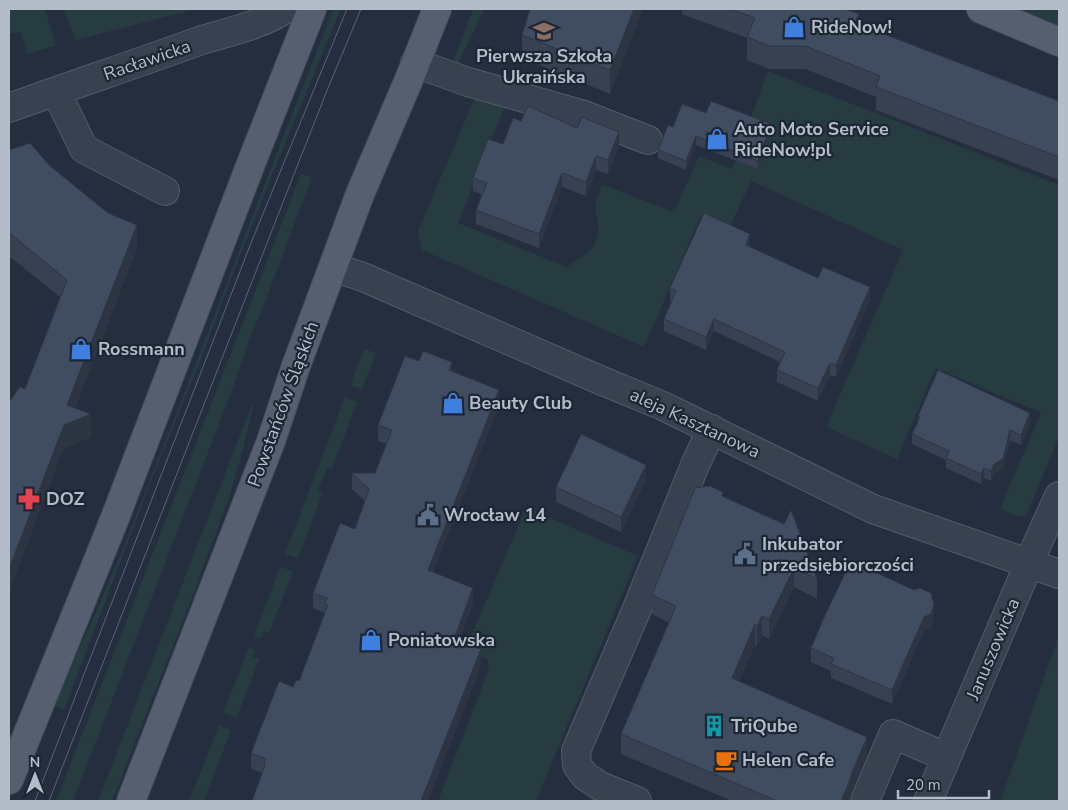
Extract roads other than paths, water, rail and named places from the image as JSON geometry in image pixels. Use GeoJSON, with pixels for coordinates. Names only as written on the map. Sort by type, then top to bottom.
{"type":"FeatureCollection","features":[{"type":"Feature","properties":{"kind":"main road"},"geometry":{"type":"LineString","coordinates":[[9,780],[113,523],[312,9]]}},
{"type":"Feature","properties":{"kind":"main road","name":"Powstańców Śląskich"},"geometry":{"type":"LineString","coordinates":[[131,801],[271,441],[296,366],[360,194],[437,9]]}},
{"type":"Feature","properties":{"kind":"main road"},"geometry":{"type":"LineString","coordinates":[[981,9],[1059,42]]}},
{"type":"Feature","properties":{"kind":"street","name":"Racławicka"},"geometry":{"type":"LineString","coordinates":[[9,108],[251,25],[274,16],[284,9]]}},
{"type":"Feature","properties":{"kind":"street"},"geometry":{"type":"LineString","coordinates":[[415,63],[468,82],[584,115],[648,140]]}},
{"type":"Feature","properties":{"kind":"street"},"geometry":{"type":"LineString","coordinates":[[57,91],[84,149],[165,191]]}},
{"type":"Feature","properties":{"kind":"street","name":"aleja Kasztanowa"},"geometry":{"type":"LineString","coordinates":[[333,267],[363,277],[663,406],[873,509],[1059,574]]}},
{"type":"Feature","properties":{"kind":"street"},"geometry":{"type":"LineString","coordinates":[[637,801],[600,786],[585,776],[577,765],[576,751],[636,611],[695,465],[712,429]]}},
{"type":"Feature","properties":{"kind":"street","name":"Januszowicka"},"geometry":{"type":"LineString","coordinates":[[928,801],[1059,496]]}},
{"type":"Feature","properties":{"kind":"street"},"geometry":{"type":"LineString","coordinates":[[865,801],[893,734],[946,757]]}},
{"type":"Feature","properties":{"kind":"tram line"},"geometry":{"type":"LineString","coordinates":[[35,801],[251,243],[347,9]]}},
{"type":"Feature","properties":{"kind":"tram line"},"geometry":{"type":"LineString","coordinates":[[49,801],[287,192],[361,9]]}},
{"type":"Feature","properties":{"kind":"place","name":"RideNow!"},"geometry":{"type":"Point","coordinates":[794,27]}},
{"type":"Feature","properties":{"kind":"place","name":"Pierwsza Szkoła Ukraińska"},"geometry":{"type":"Point","coordinates":[544,31]}},
{"type":"Feature","properties":{"kind":"place","name":"Auto Moto Service RideNow!pl"},"geometry":{"type":"Point","coordinates":[717,139]}},
{"type":"Feature","properties":{"kind":"place","name":"Rossmann"},"geometry":{"type":"Point","coordinates":[81,349]}},
{"type":"Feature","properties":{"kind":"place","name":"Beauty Club"},"geometry":{"type":"Point","coordinates":[453,403]}},
{"type":"Feature","properties":{"kind":"place","name":"DOZ"},"geometry":{"type":"Point","coordinates":[29,499]}},
{"type":"Feature","properties":{"kind":"place","name":"Wrocław 14"},"geometry":{"type":"Point","coordinates":[428,515]}},
{"type":"Feature","properties":{"kind":"place","name":"Inkubator przedsiębiorczości"},"geometry":{"type":"Point","coordinates":[745,554]}},
{"type":"Feature","properties":{"kind":"place","name":"Poniatowska"},"geometry":{"type":"Point","coordinates":[371,640]}},
{"type":"Feature","properties":{"kind":"place","name":"TriQube"},"geometry":{"type":"Point","coordinates":[714,726]}},
{"type":"Feature","properties":{"kind":"place","name":"Helen Cafe"},"geometry":{"type":"Point","coordinates":[726,760]}}]}
